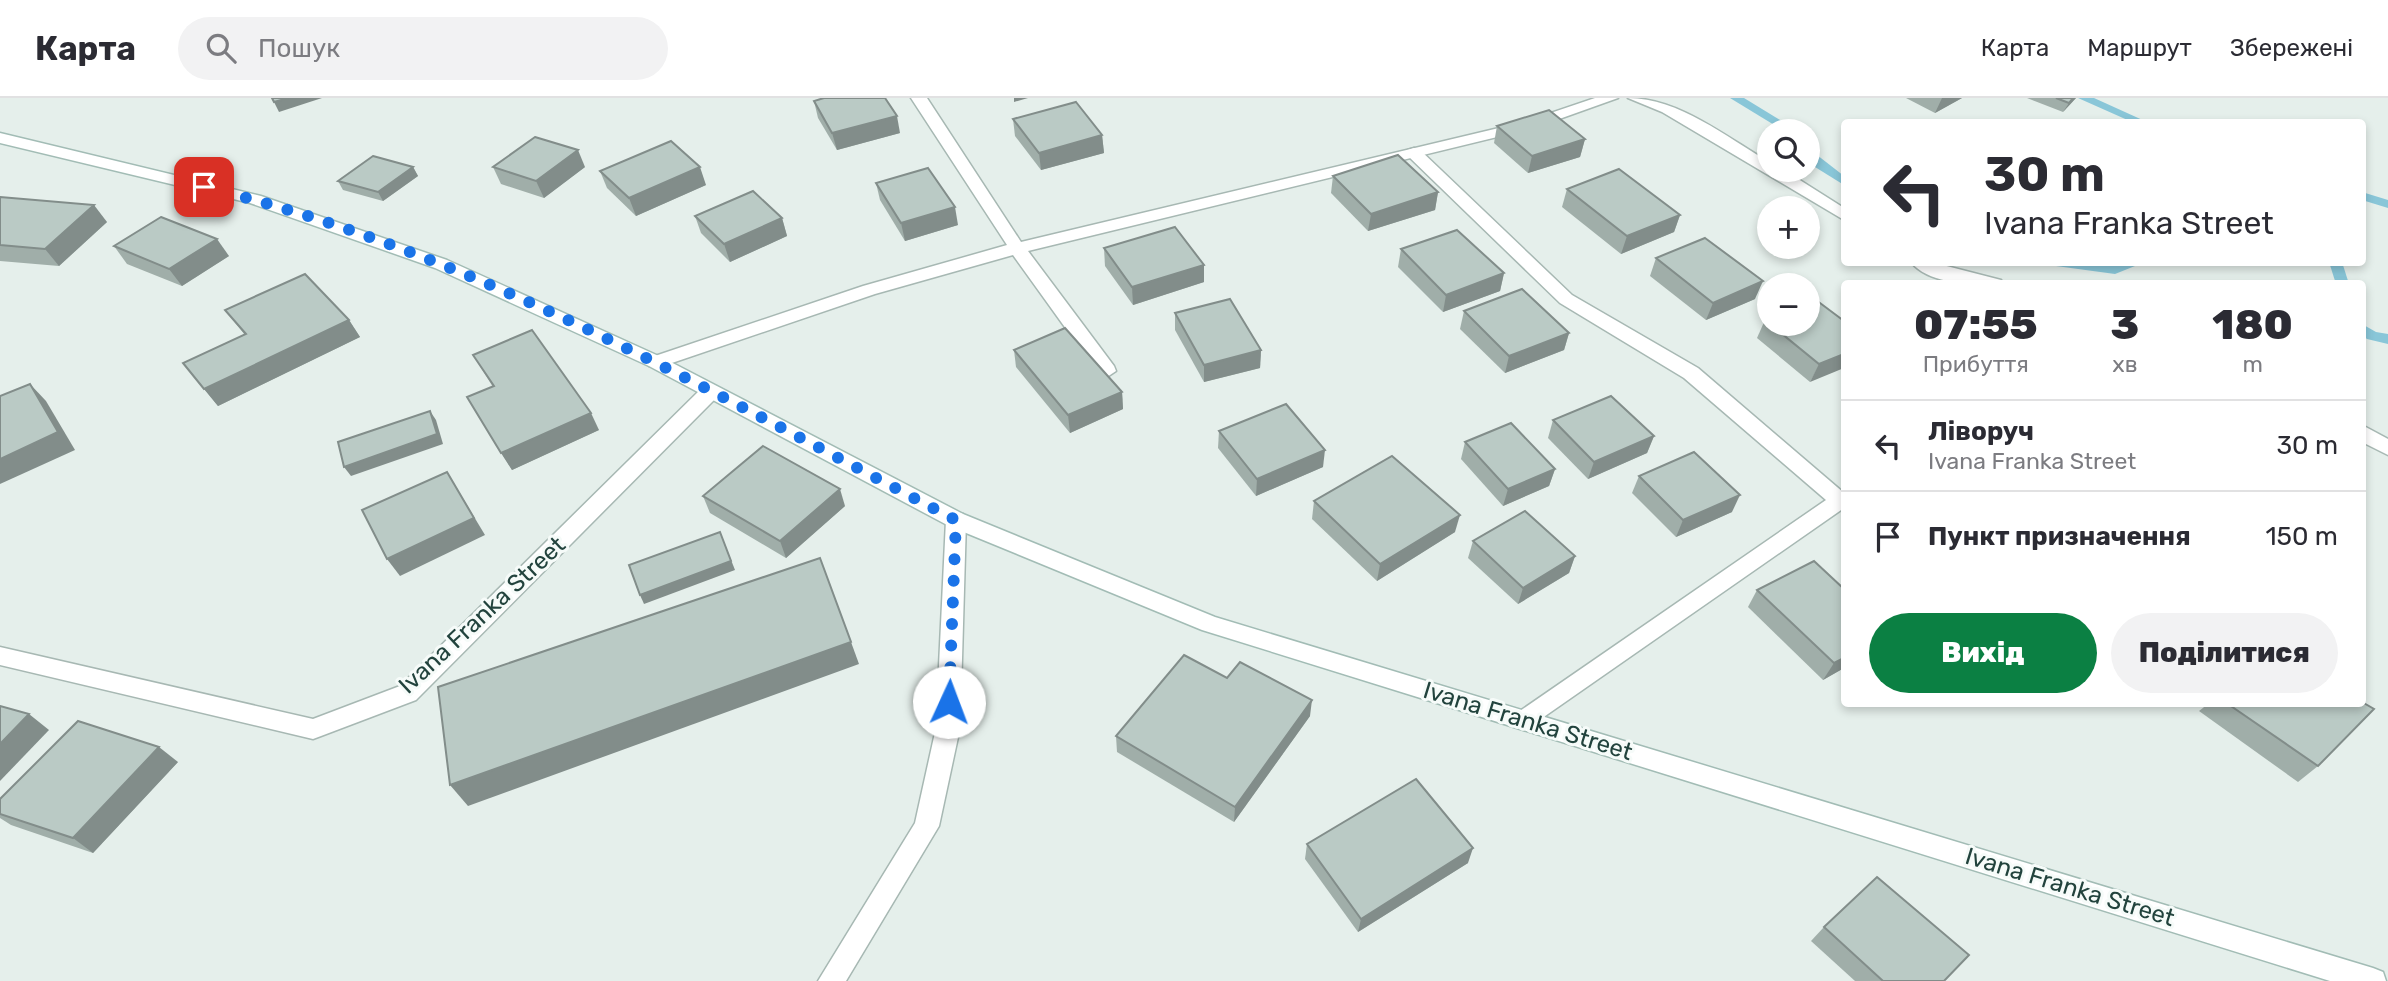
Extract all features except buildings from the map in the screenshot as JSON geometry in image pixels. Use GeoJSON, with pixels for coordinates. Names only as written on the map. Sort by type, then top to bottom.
{"type":"FeatureCollection","features":[{"type":"Feature","properties":{"kind":"street"},"geometry":{"type":"LineString","coordinates":[[919,98],[1017,248],[1107,371]]}},
{"type":"Feature","properties":{"kind":"street"},"geometry":{"type":"LineString","coordinates":[[656,362],[869,290],[1017,248],[1529,125],[1610,98]]}},
{"type":"Feature","properties":{"kind":"street"},"geometry":{"type":"LineString","coordinates":[[1636,98],[1667,109],[1757,161]]}},
{"type":"Feature","properties":{"kind":"street","name":"Ivana Franka Street"},"geometry":{"type":"LineString","coordinates":[[0,138],[255,199],[441,264],[656,362],[956,520],[1210,624],[2373,981]]}},
{"type":"Feature","properties":{"kind":"street"},"geometry":{"type":"LineString","coordinates":[[1414,153],[1566,299],[1691,373],[1840,500],[1525,720]]}},
{"type":"Feature","properties":{"kind":"street"},"geometry":{"type":"LineString","coordinates":[[1792,182],[1841,213]]}},
{"type":"Feature","properties":{"kind":"street"},"geometry":{"type":"LineString","coordinates":[[1925,266],[1977,280]]}},
{"type":"Feature","properties":{"kind":"street","name":"Ivana Franka Street"},"geometry":{"type":"LineString","coordinates":[[0,656],[313,729],[408,693],[710,392]]}},
{"type":"Feature","properties":{"kind":"street"},"geometry":{"type":"LineString","coordinates":[[2366,435],[2388,449]]}},
{"type":"Feature","properties":{"kind":"street"},"geometry":{"type":"LineString","coordinates":[[831,981],[927,826],[948,729],[956,520]]}},
{"type":"Feature","properties":{"kind":"waterway"},"geometry":{"type":"LineString","coordinates":[[1736,98],[1772,119]]}},
{"type":"Feature","properties":{"kind":"waterway"},"geometry":{"type":"LineString","coordinates":[[2084,98],[2134,119]]}},
{"type":"Feature","properties":{"kind":"waterway"},"geometry":{"type":"LineString","coordinates":[[1820,165],[1841,179]]}},
{"type":"Feature","properties":{"kind":"waterway"},"geometry":{"type":"LineString","coordinates":[[2366,197],[2388,204]]}},
{"type":"Feature","properties":{"kind":"waterway"},"geometry":{"type":"LineString","coordinates":[[2086,266],[2115,270],[2127,266]]}},
{"type":"Feature","properties":{"kind":"waterway"},"geometry":{"type":"LineString","coordinates":[[2336,266],[2342,280]]}},
{"type":"Feature","properties":{"kind":"waterway"},"geometry":{"type":"LineString","coordinates":[[2366,331],[2372,336],[2388,339]]}},
{"type":"Feature","properties":{"kind":"route"},"geometry":{"type":"LineString","coordinates":[[204,187],[255,199],[441,264],[656,362],[956,520],[949,702]]}}]}
